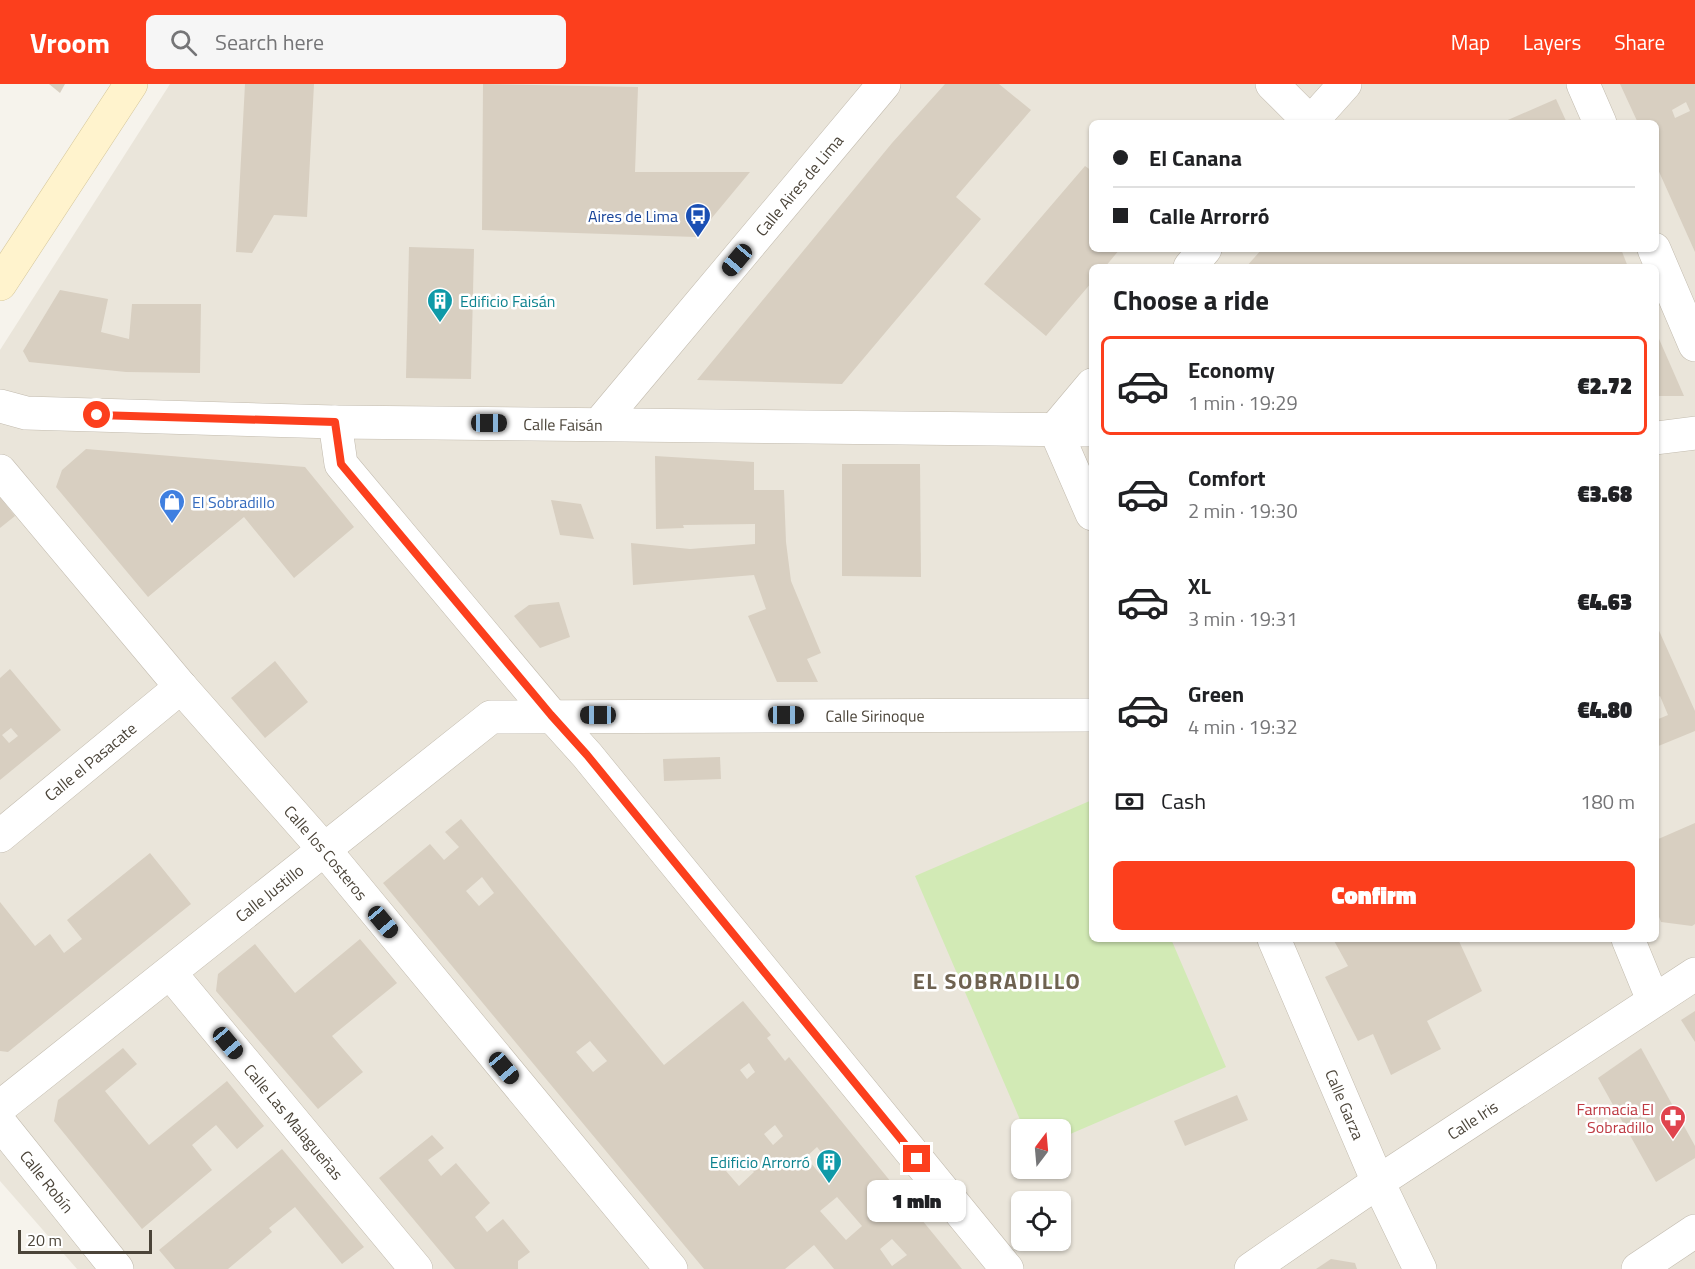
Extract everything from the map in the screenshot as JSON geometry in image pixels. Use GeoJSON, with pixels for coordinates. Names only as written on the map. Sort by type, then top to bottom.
{"type":"FeatureCollection","features":[{"type":"Feature","properties":{"kind":"main road"},"geometry":{"type":"LineString","coordinates":[[0,284],[131,84]]}},
{"type":"Feature","properties":{"kind":"street","name":"Calle Aires de Lima"},"geometry":{"type":"LineString","coordinates":[[600,423],[884,84]]}},
{"type":"Feature","properties":{"kind":"street"},"geometry":{"type":"LineString","coordinates":[[1272,84],[1307,120]]}},
{"type":"Feature","properties":{"kind":"street"},"geometry":{"type":"LineString","coordinates":[[1313,120],[1345,84]]}},
{"type":"Feature","properties":{"kind":"street"},"geometry":{"type":"LineString","coordinates":[[1583,84],[1599,120]]}},
{"type":"Feature","properties":{"kind":"street"},"geometry":{"type":"LineString","coordinates":[[1192,264],[1202,252]]}},
{"type":"Feature","properties":{"kind":"street"},"geometry":{"type":"LineString","coordinates":[[1655,252],[1695,345]]}},
{"type":"Feature","properties":{"kind":"street"},"geometry":{"type":"LineString","coordinates":[[1089,389],[1055,429],[1089,507]]}},
{"type":"Feature","properties":{"kind":"street","name":"Calle Faisán"},"geometry":{"type":"LineString","coordinates":[[0,406],[26,413],[335,422],[1089,430]]}},
{"type":"Feature","properties":{"kind":"street"},"geometry":{"type":"LineString","coordinates":[[335,422],[341,464],[587,755],[1007,1269]]}},
{"type":"Feature","properties":{"kind":"street"},"geometry":{"type":"LineString","coordinates":[[1659,438],[1695,433]]}},
{"type":"Feature","properties":{"kind":"street","name":"Calle los Costeros"},"geometry":{"type":"LineString","coordinates":[[0,471],[181,687],[322,848],[671,1269]]}},
{"type":"Feature","properties":{"kind":"street","name":"Calle el Pasacate"},"geometry":{"type":"LineString","coordinates":[[0,836],[181,687]]}},
{"type":"Feature","properties":{"kind":"street","name":"Calle Sirinoque"},"geometry":{"type":"LineString","coordinates":[[551,715],[1089,715]]}},
{"type":"Feature","properties":{"kind":"street","name":"Calle Justillo"},"geometry":{"type":"LineString","coordinates":[[0,1107],[171,974],[322,848],[491,717],[551,715]]}},
{"type":"Feature","properties":{"kind":"street","name":"Calle Garza"},"geometry":{"type":"LineString","coordinates":[[1275,942],[1378,1182],[1420,1269]]}},
{"type":"Feature","properties":{"kind":"street"},"geometry":{"type":"LineString","coordinates":[[1629,942],[1653,1000]]}},
{"type":"Feature","properties":{"kind":"street","name":"Calle Las Malagueñas"},"geometry":{"type":"LineString","coordinates":[[171,974],[416,1269]]}},
{"type":"Feature","properties":{"kind":"street","name":"Calle Iris"},"geometry":{"type":"LineString","coordinates":[[1251,1269],[1378,1182],[1695,974]]}},
{"type":"Feature","properties":{"kind":"street","name":"Calle Robín"},"geometry":{"type":"LineString","coordinates":[[4,1136],[117,1269]]}},
{"type":"Feature","properties":{"kind":"street"},"geometry":{"type":"LineString","coordinates":[[1638,1269],[1695,1231]]}},
{"type":"Feature","properties":{"kind":"shaded area"},"geometry":{"type":"Polygon","coordinates":[[[170,84],[1695,84],[1695,1269],[77,1269],[0,1181],[0,350],[170,84]]]}},
{"type":"Feature","properties":{"kind":"green space"},"geometry":{"type":"Polygon","coordinates":[[[1089,801],[1089,942],[1172,942],[1226,1067],[1071,1134],[1071,1119],[1020,1119],[915,876],[1089,801]]]}},
{"type":"Feature","properties":{"kind":"building"},"geometry":{"type":"Polygon","coordinates":[[[49,84],[65,84],[60,93],[49,84]]]}},
{"type":"Feature","properties":{"kind":"building"},"geometry":{"type":"Polygon","coordinates":[[[245,84],[314,84],[307,217],[274,215],[252,253],[236,252],[245,84]]]}},
{"type":"Feature","properties":{"kind":"building"},"geometry":{"type":"Polygon","coordinates":[[[483,84],[638,87],[635,172],[750,172],[696,237],[482,230],[483,84]]]}},
{"type":"Feature","properties":{"kind":"building"},"geometry":{"type":"Polygon","coordinates":[[[945,84],[999,84],[1031,110],[956,197],[981,219],[842,384],[697,380],[892,143],[945,84]]]}},
{"type":"Feature","properties":{"kind":"building"},"geometry":{"type":"Polygon","coordinates":[[[1620,84],[1695,84],[1695,252],[1659,172],[1659,120],[1637,120],[1620,84]],[[1686,102],[1672,110],[1675,118],[1690,111],[1686,102]]]}},
{"type":"Feature","properties":{"kind":"building"},"geometry":{"type":"Polygon","coordinates":[[[1556,99],[1566,120],[1508,120],[1556,99]]]}},
{"type":"Feature","properties":{"kind":"building"},"geometry":{"type":"Polygon","coordinates":[[[1085,166],[1089,169],[1089,252],[1118,252],[1108,264],[1089,264],[1089,286],[1046,336],[984,284],[1085,166]]]}},
{"type":"Feature","properties":{"kind":"building","name":"Edificio Faisán"},"geometry":{"type":"Polygon","coordinates":[[[409,247],[474,249],[471,379],[406,378],[409,247]]]}},
{"type":"Feature","properties":{"kind":"building"},"geometry":{"type":"Polygon","coordinates":[[[1259,252],[1622,252],[1627,264],[1249,264],[1259,252]]]}},
{"type":"Feature","properties":{"kind":"building"},"geometry":{"type":"Polygon","coordinates":[[[60,290],[108,299],[101,332],[129,339],[132,304],[201,304],[200,373],[126,372],[29,362],[23,351],[60,290]]]}},
{"type":"Feature","properties":{"kind":"building"},"geometry":{"type":"Polygon","coordinates":[[[1659,339],[1684,396],[1659,396],[1659,339]]]}},
{"type":"Feature","properties":{"kind":"building"},"geometry":{"type":"Polygon","coordinates":[[[86,449],[305,467],[354,527],[294,578],[244,517],[148,597],[56,487],[62,470],[86,449]]]}},
{"type":"Feature","properties":{"kind":"building"},"geometry":{"type":"Polygon","coordinates":[[[655,456],[754,462],[754,490],[784,490],[786,542],[791,581],[821,653],[807,659],[818,682],[777,682],[748,616],[766,609],[754,575],[633,585],[631,543],[690,549],[755,544],[755,524],[683,525],[684,528],[656,529],[655,456]]]}},
{"type":"Feature","properties":{"kind":"building"},"geometry":{"type":"Polygon","coordinates":[[[842,464],[920,464],[921,577],[842,576],[842,464]]]}},
{"type":"Feature","properties":{"kind":"building"},"geometry":{"type":"Polygon","coordinates":[[[0,497],[15,516],[0,528],[0,497]]]}},
{"type":"Feature","properties":{"kind":"building"},"geometry":{"type":"Polygon","coordinates":[[[551,500],[581,504],[594,539],[560,535],[551,500]]]}},
{"type":"Feature","properties":{"kind":"building"},"geometry":{"type":"Polygon","coordinates":[[[559,602],[570,637],[540,648],[514,616],[529,605],[559,602]]]}},
{"type":"Feature","properties":{"kind":"building"},"geometry":{"type":"Polygon","coordinates":[[[1659,631],[1695,711],[1695,731],[1659,746],[1659,719],[1668,715],[1660,696],[1659,631]]]}},
{"type":"Feature","properties":{"kind":"building"},"geometry":{"type":"Polygon","coordinates":[[[275,661],[308,702],[265,738],[231,698],[275,661]]]}},
{"type":"Feature","properties":{"kind":"building"},"geometry":{"type":"Polygon","coordinates":[[[10,669],[61,730],[0,780],[0,678],[10,669]],[[11,728],[2,735],[9,743],[18,736],[11,728]]]}},
{"type":"Feature","properties":{"kind":"building"},"geometry":{"type":"Polygon","coordinates":[[[720,757],[721,779],[664,781],[663,759],[720,757]]]}},
{"type":"Feature","properties":{"kind":"building"},"geometry":{"type":"Polygon","coordinates":[[[461,819],[664,1065],[743,1001],[771,1035],[767,1038],[785,1061],[789,1057],[962,1269],[834,1269],[814,1245],[785,1269],[704,1269],[383,883],[430,844],[444,860],[459,847],[445,832],[461,819]],[[482,877],[466,891],[479,906],[494,893],[482,877]],[[590,1041],[576,1052],[593,1072],[607,1061],[590,1041]],[[749,1063],[740,1070],[747,1079],[755,1072],[749,1063]],[[775,1125],[764,1134],[773,1145],[783,1136],[775,1125]],[[817,1147],[806,1157],[820,1174],[830,1163],[817,1147]],[[741,1157],[726,1171],[739,1186],[754,1172],[741,1157]],[[837,1197],[820,1211],[846,1240],[862,1226],[837,1197]],[[892,1239],[880,1249],[892,1266],[907,1255],[892,1239]]]}},
{"type":"Feature","properties":{"kind":"building"},"geometry":{"type":"Polygon","coordinates":[[[1695,823],[1695,924],[1692,926],[1661,922],[1659,917],[1659,839],[1695,823]]]}},
{"type":"Feature","properties":{"kind":"building"},"geometry":{"type":"Polygon","coordinates":[[[150,853],[191,904],[8,1052],[0,1051],[0,902],[35,946],[50,934],[64,953],[82,939],[67,920],[150,853]]]}},
{"type":"Feature","properties":{"kind":"building"},"geometry":{"type":"Polygon","coordinates":[[[360,939],[397,983],[332,1036],[363,1072],[318,1109],[216,991],[218,974],[255,944],[295,993],[360,939]]]}},
{"type":"Feature","properties":{"kind":"building"},"geometry":{"type":"Polygon","coordinates":[[[1335,942],[1459,942],[1482,991],[1427,1021],[1441,1049],[1391,1075],[1373,1034],[1358,1041],[1325,977],[1348,966],[1335,942]]]}},
{"type":"Feature","properties":{"kind":"building"},"geometry":{"type":"Polygon","coordinates":[[[1695,1011],[1695,1042],[1681,1020],[1695,1011]]]}},
{"type":"Feature","properties":{"kind":"building"},"geometry":{"type":"Polygon","coordinates":[[[123,1048],[137,1064],[105,1091],[149,1145],[227,1081],[264,1126],[237,1149],[216,1125],[192,1145],[212,1170],[142,1229],[54,1121],[58,1100],[123,1048]]]}},
{"type":"Feature","properties":{"kind":"building"},"geometry":{"type":"Polygon","coordinates":[[[1641,1048],[1695,1146],[1695,1158],[1656,1182],[1598,1078],[1641,1048]]]}},
{"type":"Feature","properties":{"kind":"building"},"geometry":{"type":"Polygon","coordinates":[[[1237,1095],[1248,1120],[1185,1146],[1174,1121],[1237,1095]]]}},
{"type":"Feature","properties":{"kind":"building"},"geometry":{"type":"Polygon","coordinates":[[[432,1135],[444,1148],[428,1160],[441,1176],[456,1163],[490,1203],[475,1217],[487,1232],[503,1219],[530,1252],[518,1261],[518,1269],[455,1269],[379,1178],[432,1135]]]}},
{"type":"Feature","properties":{"kind":"building"},"geometry":{"type":"Polygon","coordinates":[[[282,1149],[364,1247],[342,1264],[295,1207],[269,1228],[272,1232],[228,1269],[175,1269],[159,1250],[282,1149]]]}},
{"type":"Feature","properties":{"kind":"building"},"geometry":{"type":"Polygon","coordinates":[[[1331,1259],[1355,1263],[1357,1269],[1316,1269],[1331,1259]]]}},
{"type":"Feature","properties":{"kind":"place","name":"Aires de Lima"},"geometry":{"type":"Point","coordinates":[698,239]}},
{"type":"Feature","properties":{"kind":"place","name":"Edificio Faisán"},"geometry":{"type":"Point","coordinates":[440,324]}},
{"type":"Feature","properties":{"kind":"place","name":"El Sobradillo"},"geometry":{"type":"Point","coordinates":[172,525]}},
{"type":"Feature","properties":{"kind":"place","name":"Farmacia El Sobradillo"},"geometry":{"type":"Point","coordinates":[1673,1141]}},
{"type":"Feature","properties":{"kind":"place","name":"Edificio Arrorró"},"geometry":{"type":"Point","coordinates":[829,1185]}},
{"type":"Feature","properties":{"kind":"district","name":"EL SOBRADILLO"},"geometry":{"type":"Point","coordinates":[997,981]}},
{"type":"Feature","properties":{"kind":"route"},"geometry":{"type":"LineString","coordinates":[[97,415],[335,422],[341,464],[587,755],[917,1159]]}}]}
